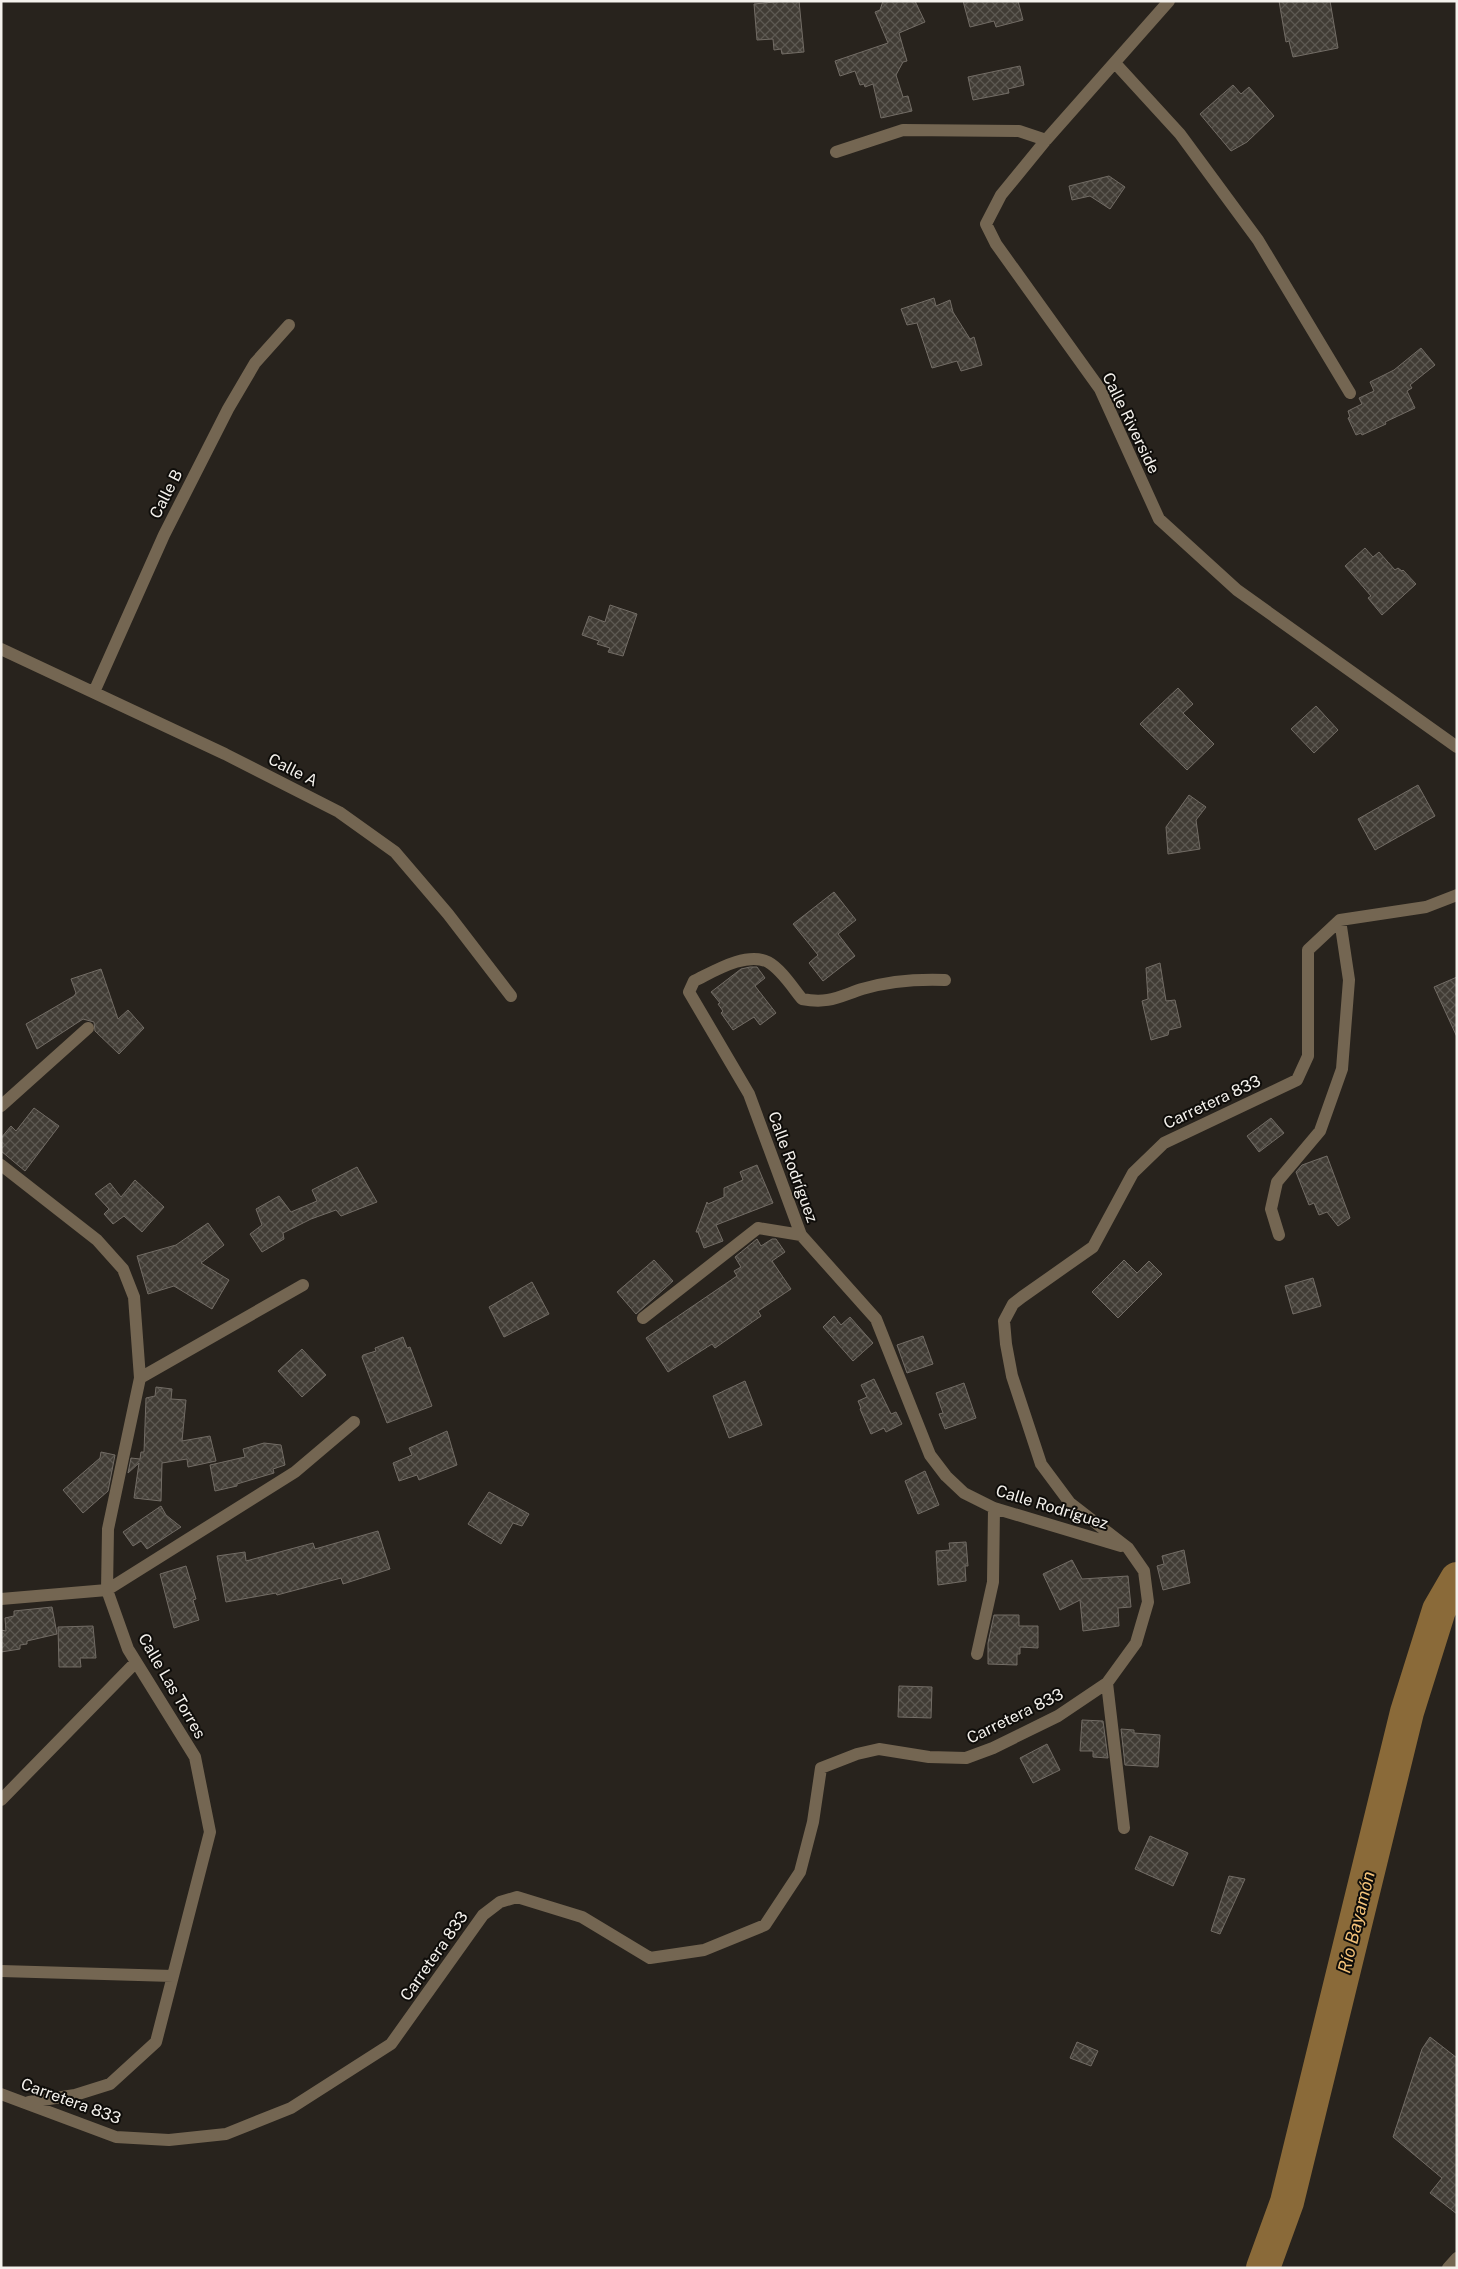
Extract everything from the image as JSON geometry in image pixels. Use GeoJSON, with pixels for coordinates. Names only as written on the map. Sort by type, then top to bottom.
{"type":"FeatureCollection","features":[{"type":"Feature","properties":{"kind":"street","name":"Calle Riverside"},"geometry":{"type":"LineString","coordinates":[[1170,1],[1046,140],[1001,195],[986,224],[996,244],[1100,389],[1159,519],[1237,590],[1457,747]]}},
{"type":"Feature","properties":{"kind":"street"},"geometry":{"type":"LineString","coordinates":[[1115,63],[1180,134],[1258,240],[1350,393]]}},
{"type":"Feature","properties":{"kind":"street"},"geometry":{"type":"LineString","coordinates":[[836,152],[903,130],[1019,131],[1046,140]]}},
{"type":"Feature","properties":{"kind":"street","name":"Calle B"},"geometry":{"type":"LineString","coordinates":[[94,692],[164,534],[228,409],[255,363],[289,325]]}},
{"type":"Feature","properties":{"kind":"street","name":"Calle A"},"geometry":{"type":"LineString","coordinates":[[1,649],[225,754],[339,812],[395,852],[448,914],[511,996]]}},
{"type":"Feature","properties":{"kind":"street"},"geometry":{"type":"LineString","coordinates":[[1279,1235],[1272,1209],[1277,1182],[1320,1131],[1342,1069],[1349,980],[1340,920],[1426,907],[1457,895]]}},
{"type":"Feature","properties":{"kind":"street","name":"Carretera 833"},"geometry":{"type":"LineString","coordinates":[[1,2094],[27,2102],[116,2137],[169,2140],[226,2134],[291,2108],[391,2044],[483,1915],[500,1902],[517,1897],[582,1917],[650,1958],[704,1950],[765,1925],[787,1894],[800,1872],[813,1822],[821,1768],[857,1754],[879,1749],[928,1757],[966,1758],[993,1748],[1058,1716],[1107,1683],[1136,1643],[1148,1602],[1144,1570],[1128,1548],[1070,1503],[1041,1464],[1012,1376],[1004,1321],[1013,1304],[1093,1247],[1133,1173],[1164,1143],[1297,1080],[1308,1056],[1308,950],[1340,920]]}},
{"type":"Feature","properties":{"kind":"street","name":"Calle Rodríguez"},"geometry":{"type":"LineString","coordinates":[[946,980],[921,979],[893,982],[863,989],[832,1001],[816,1002],[802,1000],[784,977],[767,962],[751,959],[733,962],[694,982],[689,992],[749,1094],[801,1235],[876,1319],[930,1455],[946,1476],[964,1493],[994,1508],[1128,1548]]}},
{"type":"Feature","properties":{"kind":"street"},"geometry":{"type":"LineString","coordinates":[[1,1106],[88,1028]]}},
{"type":"Feature","properties":{"kind":"street","name":"Calle Las Torres"},"geometry":{"type":"LineString","coordinates":[[1,1165],[98,1240],[123,1269],[134,1297],[140,1378],[108,1529],[107,1590],[128,1650],[195,1757],[210,1832],[156,2042],[110,2084],[75,2095],[27,2102]]}},
{"type":"Feature","properties":{"kind":"street"},"geometry":{"type":"LineString","coordinates":[[643,1318],[758,1228],[801,1235]]}},
{"type":"Feature","properties":{"kind":"street"},"geometry":{"type":"LineString","coordinates":[[140,1378],[303,1285]]}},
{"type":"Feature","properties":{"kind":"street"},"geometry":{"type":"LineString","coordinates":[[1,1599],[107,1590],[294,1472],[354,1422]]}},
{"type":"Feature","properties":{"kind":"street"},"geometry":{"type":"LineString","coordinates":[[977,1654],[993,1582],[994,1508]]}},
{"type":"Feature","properties":{"kind":"street"},"geometry":{"type":"LineString","coordinates":[[1,1800],[136,1662]]}},
{"type":"Feature","properties":{"kind":"street"},"geometry":{"type":"LineString","coordinates":[[1107,1683],[1124,1828]]}},
{"type":"Feature","properties":{"kind":"street"},"geometry":{"type":"LineString","coordinates":[[1,1971],[173,1976]]}},
{"type":"Feature","properties":{"kind":"street"},"geometry":{"type":"LineString","coordinates":[[1448,2268],[1457,2258]]}},
{"type":"Feature","properties":{"kind":"building"},"geometry":{"type":"Polygon","coordinates":[[[799,1],[804,52],[782,54],[781,49],[774,50],[773,39],[757,40],[754,4],[799,1]]]}},
{"type":"Feature","properties":{"kind":"building"},"geometry":{"type":"Polygon","coordinates":[[[883,1],[915,1],[925,22],[899,33],[907,61],[903,62],[896,75],[903,97],[908,96],[912,111],[881,118],[873,84],[865,87],[864,84],[860,85],[855,71],[840,76],[835,61],[888,43],[875,12],[880,10],[883,1]]]}},
{"type":"Feature","properties":{"kind":"building"},"geometry":{"type":"Polygon","coordinates":[[[963,1],[1018,1],[1023,20],[996,27],[994,21],[970,27],[963,1]]]}},
{"type":"Feature","properties":{"kind":"building"},"geometry":{"type":"Polygon","coordinates":[[[1279,1],[1330,1],[1338,48],[1293,57],[1289,41],[1286,42],[1279,1]]]}},
{"type":"Feature","properties":{"kind":"building"},"geometry":{"type":"Polygon","coordinates":[[[1020,66],[1024,85],[1008,89],[1009,93],[973,100],[968,77],[1020,66]]]}},
{"type":"Feature","properties":{"kind":"building"},"geometry":{"type":"Polygon","coordinates":[[[1233,85],[1241,94],[1249,87],[1274,116],[1247,142],[1231,151],[1200,114],[1233,85]]]}},
{"type":"Feature","properties":{"kind":"building"},"geometry":{"type":"Polygon","coordinates":[[[1109,176],[1125,187],[1110,209],[1090,196],[1072,200],[1069,186],[1109,176]]]}},
{"type":"Feature","properties":{"kind":"building"},"geometry":{"type":"Polygon","coordinates":[[[934,298],[936,306],[950,300],[953,312],[970,339],[974,337],[982,365],[961,371],[957,361],[932,368],[917,323],[907,325],[901,309],[934,298]]]}},
{"type":"Feature","properties":{"kind":"building"},"geometry":{"type":"Polygon","coordinates":[[[1421,348],[1435,365],[1410,385],[1412,388],[1407,391],[1415,408],[1362,435],[1361,433],[1356,435],[1348,418],[1350,417],[1348,411],[1362,404],[1359,398],[1374,391],[1370,382],[1394,370],[1421,348]]]}},
{"type":"Feature","properties":{"kind":"building"},"geometry":{"type":"Polygon","coordinates":[[[1365,548],[1373,557],[1379,552],[1395,570],[1398,568],[1403,570],[1416,584],[1382,615],[1368,598],[1371,596],[1345,566],[1365,548]]]}},
{"type":"Feature","properties":{"kind":"building"},"geometry":{"type":"Polygon","coordinates":[[[610,605],[637,614],[623,656],[608,652],[610,648],[597,644],[599,641],[582,635],[589,616],[605,622],[610,605]]]}},
{"type":"Feature","properties":{"kind":"building"},"geometry":{"type":"Polygon","coordinates":[[[1178,688],[1193,704],[1183,713],[1214,744],[1187,770],[1140,724],[1178,688]]]}},
{"type":"Feature","properties":{"kind":"building"},"geometry":{"type":"Polygon","coordinates":[[[1316,706],[1338,730],[1314,753],[1291,729],[1316,706]]]}},
{"type":"Feature","properties":{"kind":"building"},"geometry":{"type":"Polygon","coordinates":[[[1418,785],[1435,816],[1375,850],[1358,819],[1418,785]]]}},
{"type":"Feature","properties":{"kind":"building"},"geometry":{"type":"Polygon","coordinates":[[[1189,795],[1206,807],[1196,820],[1200,849],[1168,854],[1166,827],[1189,795]]]}},
{"type":"Feature","properties":{"kind":"building"},"geometry":{"type":"Polygon","coordinates":[[[834,892],[856,920],[838,934],[855,956],[823,981],[809,963],[818,955],[793,924],[834,892]]]}},
{"type":"Feature","properties":{"kind":"building"},"geometry":{"type":"Polygon","coordinates":[[[1160,963],[1166,1001],[1175,1000],[1181,1027],[1169,1030],[1168,1035],[1151,1040],[1142,1001],[1148,999],[1146,968],[1160,963]]]}},
{"type":"Feature","properties":{"kind":"building"},"geometry":{"type":"Polygon","coordinates":[[[757,967],[765,978],[755,986],[776,1013],[760,1025],[754,1017],[733,1030],[721,1013],[723,1011],[718,1004],[720,1003],[711,992],[741,969],[757,967]]]}},
{"type":"Feature","properties":{"kind":"building"},"geometry":{"type":"Polygon","coordinates":[[[101,969],[118,1019],[128,1010],[144,1028],[119,1054],[95,1031],[94,1022],[83,1019],[37,1049],[26,1024],[74,996],[76,993],[71,979],[101,969]]]}},
{"type":"Feature","properties":{"kind":"building"},"geometry":{"type":"Polygon","coordinates":[[[1457,977],[1457,1037],[1434,987],[1457,977]]]}},
{"type":"Feature","properties":{"kind":"building"},"geometry":{"type":"Polygon","coordinates":[[[34,1108],[59,1126],[25,1171],[1,1151],[1,1138],[11,1126],[16,1131],[34,1108]]]}},
{"type":"Feature","properties":{"kind":"building"},"geometry":{"type":"Polygon","coordinates":[[[1271,1118],[1284,1133],[1259,1152],[1247,1136],[1271,1118]]]}},
{"type":"Feature","properties":{"kind":"building"},"geometry":{"type":"Polygon","coordinates":[[[1327,1156],[1350,1218],[1338,1226],[1327,1212],[1319,1215],[1314,1203],[1309,1205],[1296,1172],[1302,1165],[1327,1156]]]}},
{"type":"Feature","properties":{"kind":"building"},"geometry":{"type":"Polygon","coordinates":[[[757,1165],[773,1203],[716,1225],[723,1241],[704,1248],[698,1232],[696,1232],[707,1202],[708,1204],[724,1197],[724,1188],[743,1180],[740,1172],[757,1165]]]}},
{"type":"Feature","properties":{"kind":"building"},"geometry":{"type":"Polygon","coordinates":[[[357,1167],[377,1202],[341,1216],[336,1210],[311,1219],[283,1233],[284,1239],[262,1252],[250,1234],[262,1225],[256,1209],[279,1196],[291,1212],[317,1201],[312,1190],[357,1167]]]}},
{"type":"Feature","properties":{"kind":"building"},"geometry":{"type":"Polygon","coordinates":[[[135,1180],[164,1207],[142,1232],[124,1216],[113,1224],[104,1214],[109,1209],[95,1194],[110,1183],[121,1197],[135,1180]]]}},
{"type":"Feature","properties":{"kind":"building"},"geometry":{"type":"Polygon","coordinates":[[[208,1223],[224,1245],[201,1263],[229,1280],[212,1309],[174,1286],[148,1294],[137,1256],[176,1245],[208,1223]]]}},
{"type":"Feature","properties":{"kind":"building"},"geometry":{"type":"Polygon","coordinates":[[[757,1239],[761,1246],[772,1239],[776,1239],[785,1252],[772,1261],[791,1289],[758,1311],[761,1316],[715,1348],[712,1344],[668,1372],[646,1338],[737,1276],[734,1271],[741,1267],[735,1257],[757,1239]]]}},
{"type":"Feature","properties":{"kind":"building"},"geometry":{"type":"Polygon","coordinates":[[[654,1260],[673,1281],[636,1314],[617,1292],[654,1260]]]}},
{"type":"Feature","properties":{"kind":"building"},"geometry":{"type":"Polygon","coordinates":[[[1124,1260],[1137,1273],[1149,1261],[1162,1274],[1118,1318],[1092,1292],[1124,1260]]]}},
{"type":"Feature","properties":{"kind":"building"},"geometry":{"type":"Polygon","coordinates":[[[1313,1278],[1321,1306],[1293,1314],[1285,1286],[1313,1278]]]}},
{"type":"Feature","properties":{"kind":"building"},"geometry":{"type":"Polygon","coordinates":[[[532,1282],[549,1314],[504,1337],[489,1307],[532,1282]]]}},
{"type":"Feature","properties":{"kind":"building"},"geometry":{"type":"Polygon","coordinates":[[[834,1316],[841,1325],[850,1317],[873,1343],[853,1361],[823,1327],[834,1316]]]}},
{"type":"Feature","properties":{"kind":"building"},"geometry":{"type":"Polygon","coordinates":[[[923,1336],[933,1364],[907,1373],[897,1345],[923,1336]]]}},
{"type":"Feature","properties":{"kind":"building"},"geometry":{"type":"Polygon","coordinates":[[[403,1337],[407,1348],[410,1347],[432,1406],[387,1423],[362,1357],[376,1351],[375,1348],[403,1337]]]}},
{"type":"Feature","properties":{"kind":"building"},"geometry":{"type":"Polygon","coordinates":[[[302,1349],[326,1375],[302,1397],[278,1371],[302,1349]]]}},
{"type":"Feature","properties":{"kind":"building"},"geometry":{"type":"Polygon","coordinates":[[[874,1379],[891,1414],[896,1412],[902,1424],[886,1432],[884,1428],[871,1434],[858,1401],[867,1397],[861,1385],[874,1379]]]}},
{"type":"Feature","properties":{"kind":"building"},"geometry":{"type":"Polygon","coordinates":[[[745,1381],[762,1425],[729,1438],[713,1396],[745,1381]]]}},
{"type":"Feature","properties":{"kind":"building"},"geometry":{"type":"Polygon","coordinates":[[[964,1383],[976,1418],[945,1429],[939,1414],[943,1413],[936,1393],[964,1383]]]}},
{"type":"Feature","properties":{"kind":"building"},"geometry":{"type":"Polygon","coordinates":[[[156,1387],[172,1389],[171,1399],[186,1400],[182,1441],[210,1436],[216,1461],[188,1467],[187,1459],[162,1463],[161,1501],[134,1498],[139,1463],[128,1473],[131,1458],[140,1459],[141,1452],[144,1452],[146,1398],[155,1396],[156,1387]]]}},
{"type":"Feature","properties":{"kind":"building"},"geometry":{"type":"Polygon","coordinates":[[[447,1431],[457,1465],[419,1480],[417,1475],[399,1481],[393,1463],[412,1455],[409,1448],[447,1431]]]}},
{"type":"Feature","properties":{"kind":"building"},"geometry":{"type":"Polygon","coordinates":[[[264,1443],[281,1445],[285,1465],[273,1469],[274,1473],[237,1484],[237,1486],[215,1491],[210,1465],[245,1457],[243,1449],[264,1443]]]}},
{"type":"Feature","properties":{"kind":"building"},"geometry":{"type":"Polygon","coordinates":[[[101,1452],[115,1455],[108,1491],[83,1513],[63,1490],[100,1458],[101,1452]]]}},
{"type":"Feature","properties":{"kind":"building"},"geometry":{"type":"Polygon","coordinates":[[[925,1471],[939,1505],[918,1514],[905,1481],[925,1471]]]}},
{"type":"Feature","properties":{"kind":"building"},"geometry":{"type":"Polygon","coordinates":[[[489,1492],[529,1514],[522,1526],[513,1523],[501,1544],[468,1524],[489,1492]]]}},
{"type":"Feature","properties":{"kind":"building"},"geometry":{"type":"Polygon","coordinates":[[[161,1506],[166,1515],[181,1527],[147,1549],[141,1541],[133,1546],[123,1532],[161,1506]]]}},
{"type":"Feature","properties":{"kind":"building"},"geometry":{"type":"Polygon","coordinates":[[[378,1531],[390,1569],[343,1584],[341,1578],[277,1595],[276,1593],[226,1602],[217,1556],[245,1552],[246,1561],[313,1543],[315,1549],[378,1531]]]}},
{"type":"Feature","properties":{"kind":"building"},"geometry":{"type":"Polygon","coordinates":[[[966,1542],[968,1566],[965,1566],[966,1581],[938,1585],[936,1551],[950,1550],[949,1543],[966,1542]]]}},
{"type":"Feature","properties":{"kind":"building"},"geometry":{"type":"Polygon","coordinates":[[[1184,1550],[1190,1583],[1163,1590],[1157,1566],[1164,1564],[1162,1556],[1184,1550]]]}},
{"type":"Feature","properties":{"kind":"building"},"geometry":{"type":"Polygon","coordinates":[[[1072,1560],[1082,1579],[1128,1576],[1131,1607],[1118,1608],[1119,1626],[1083,1631],[1080,1600],[1060,1610],[1043,1574],[1072,1560]]]}},
{"type":"Feature","properties":{"kind":"building"},"geometry":{"type":"Polygon","coordinates":[[[186,1566],[196,1599],[193,1600],[199,1620],[174,1628],[160,1574],[186,1566]]]}},
{"type":"Feature","properties":{"kind":"building"},"geometry":{"type":"Polygon","coordinates":[[[52,1607],[57,1634],[27,1641],[27,1644],[20,1645],[20,1649],[1,1652],[1,1630],[6,1631],[5,1618],[14,1616],[14,1611],[52,1607]]]}},
{"type":"Feature","properties":{"kind":"building"},"geometry":{"type":"Polygon","coordinates":[[[994,1615],[1019,1615],[1019,1626],[1038,1626],[1038,1648],[1020,1647],[1020,1654],[1017,1654],[1017,1665],[988,1664],[988,1643],[994,1615]]]}},
{"type":"Feature","properties":{"kind":"building"},"geometry":{"type":"Polygon","coordinates":[[[93,1626],[96,1658],[80,1658],[81,1667],[59,1667],[58,1627],[93,1626]]]}},
{"type":"Feature","properties":{"kind":"building"},"geometry":{"type":"Polygon","coordinates":[[[899,1686],[932,1687],[931,1718],[898,1717],[899,1686]]]}},
{"type":"Feature","properties":{"kind":"building"},"geometry":{"type":"Polygon","coordinates":[[[1082,1720],[1103,1721],[1108,1758],[1093,1757],[1093,1751],[1080,1751],[1082,1720]]]}},
{"type":"Feature","properties":{"kind":"building"},"geometry":{"type":"Polygon","coordinates":[[[1121,1729],[1134,1730],[1134,1733],[1160,1735],[1158,1767],[1125,1765],[1121,1729]]]}},
{"type":"Feature","properties":{"kind":"building"},"geometry":{"type":"Polygon","coordinates":[[[1047,1744],[1060,1770],[1033,1783],[1020,1758],[1047,1744]]]}},
{"type":"Feature","properties":{"kind":"building"},"geometry":{"type":"Polygon","coordinates":[[[1150,1836],[1188,1853],[1173,1886],[1135,1869],[1150,1836]]]}},
{"type":"Feature","properties":{"kind":"building"},"geometry":{"type":"Polygon","coordinates":[[[1229,1876],[1245,1879],[1220,1934],[1211,1931],[1229,1876]]]}},
{"type":"Feature","properties":{"kind":"building"},"geometry":{"type":"Polygon","coordinates":[[[1430,2037],[1457,2058],[1457,2214],[1430,2193],[1442,2178],[1393,2137],[1422,2049],[1430,2037]]]}},
{"type":"Feature","properties":{"kind":"building"},"geometry":{"type":"Polygon","coordinates":[[[1077,2042],[1098,2051],[1091,2066],[1070,2058],[1077,2042]]]}},
{"type":"Feature","properties":{"kind":"waterway","name":"Río Bayamón"},"geometry":{"type":"LineString","coordinates":[[1263,2268],[1287,2202],[1407,1712],[1439,1610],[1457,1579]]}}]}
